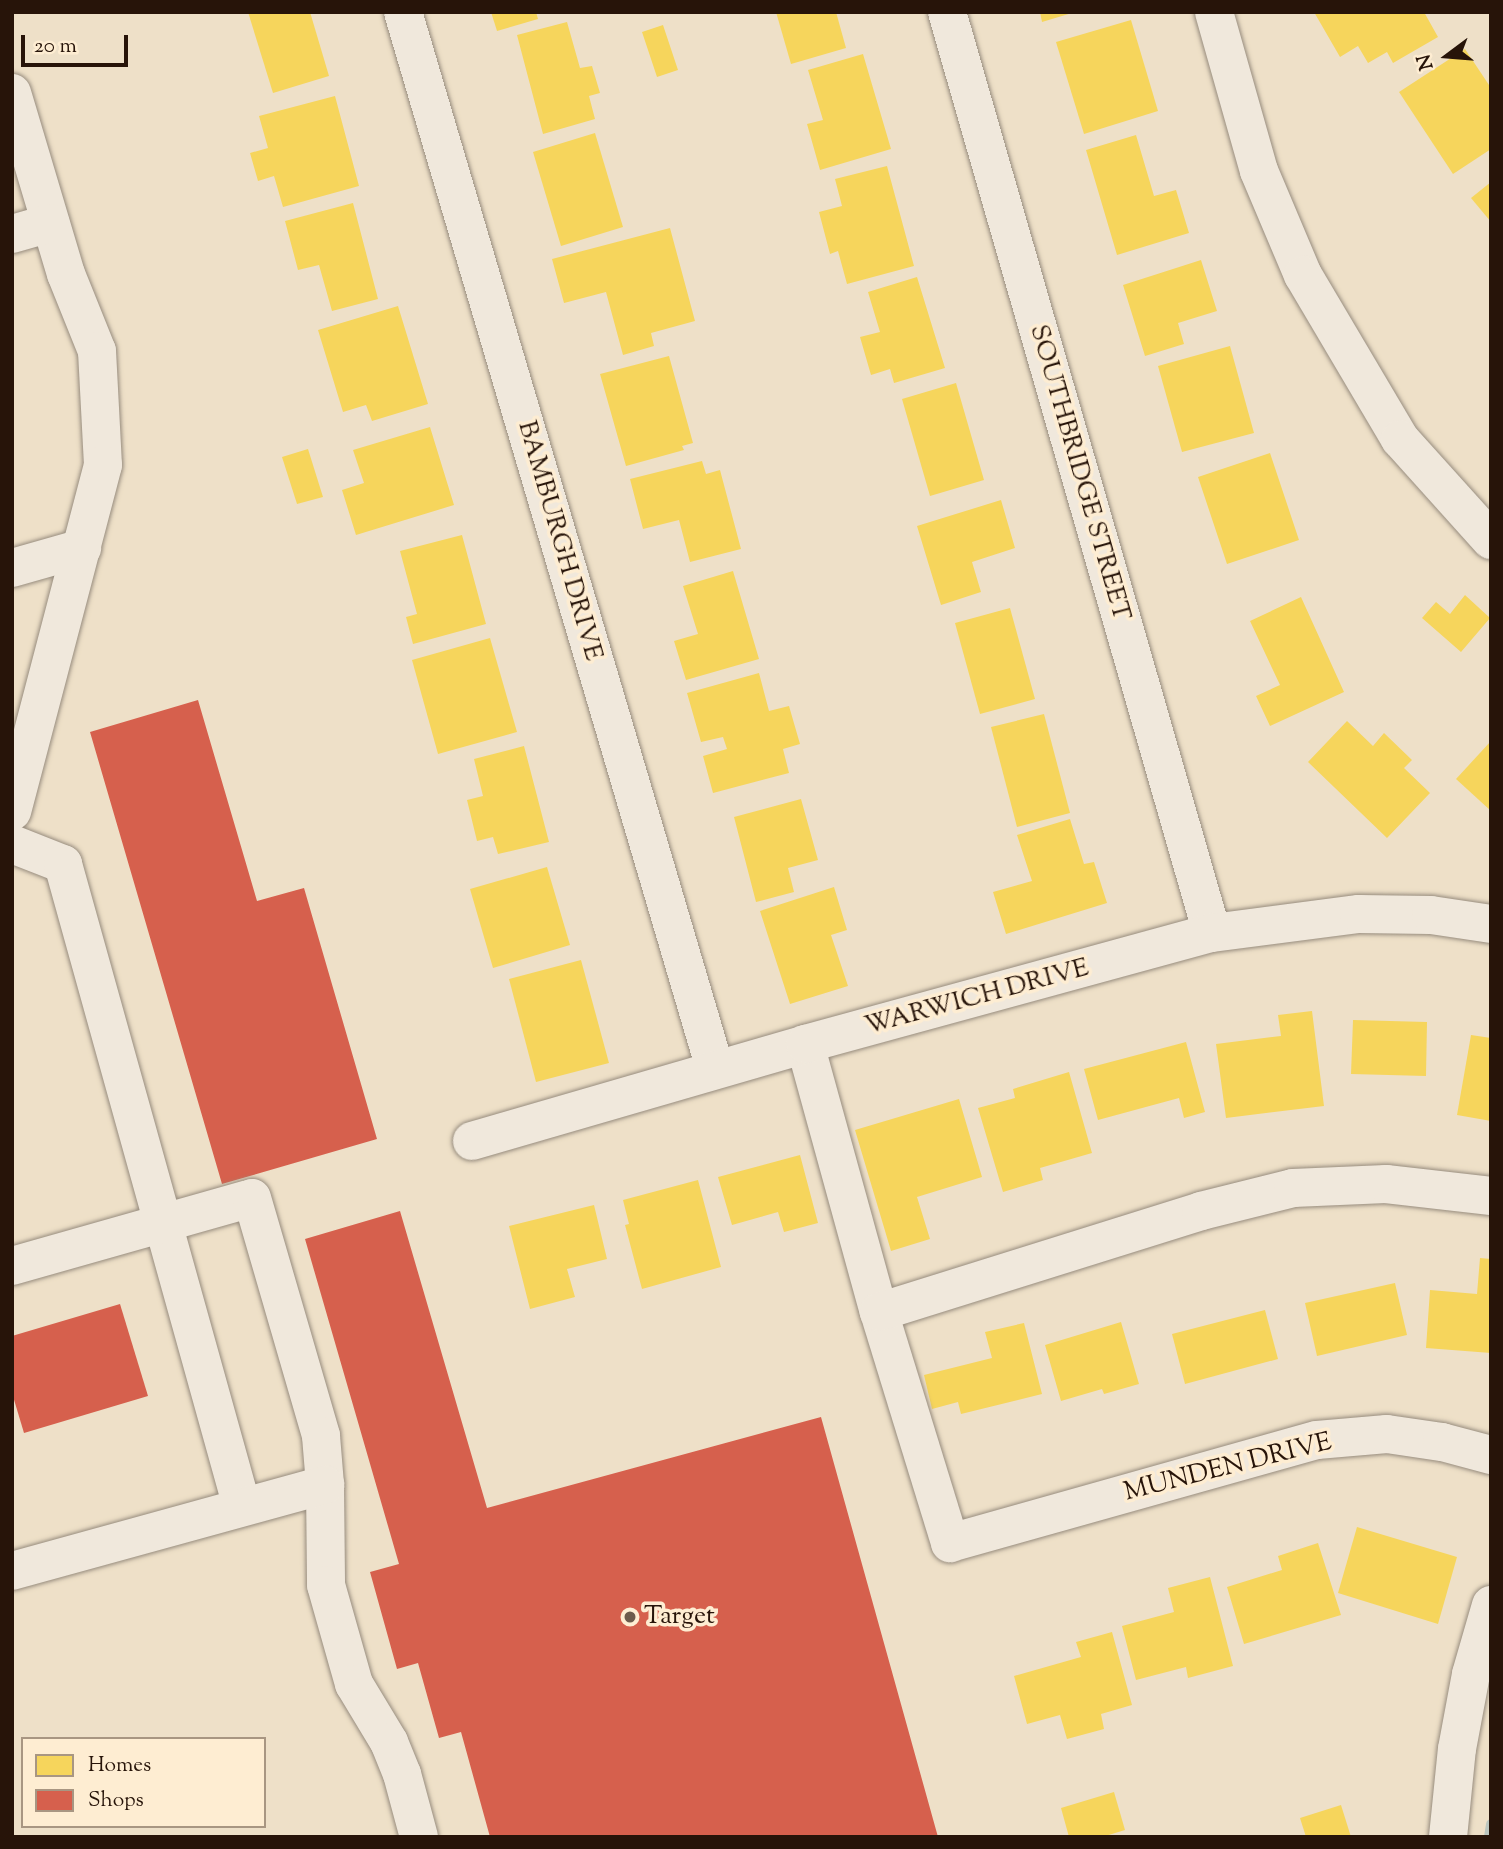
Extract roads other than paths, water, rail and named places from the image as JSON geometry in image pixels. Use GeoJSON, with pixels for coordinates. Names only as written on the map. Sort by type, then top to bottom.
{"type":"FeatureCollection","features":[{"type":"Feature","properties":{"kind":"street","name":"BAMBURGH DRIVE"},"geometry":{"type":"LineString","coordinates":[[403,12],[715,1069]]}},
{"type":"Feature","properties":{"kind":"street","name":"SOUTHBRIDGE STREET"},"geometry":{"type":"LineString","coordinates":[[947,12],[1212,933]]}},
{"type":"Feature","properties":{"kind":"street"},"geometry":{"type":"LineString","coordinates":[[1214,12],[1259,171],[1303,275],[1400,439],[1491,540]]}},
{"type":"Feature","properties":{"kind":"street"},"geometry":{"type":"LineString","coordinates":[[12,93],[66,274],[97,351],[103,466],[12,811]]}},
{"type":"Feature","properties":{"kind":"street"},"geometry":{"type":"LineString","coordinates":[[12,234],[50,223]]}},
{"type":"Feature","properties":{"kind":"street"},"geometry":{"type":"LineString","coordinates":[[12,568],[82,548]]}},
{"type":"Feature","properties":{"kind":"street"},"geometry":{"type":"LineString","coordinates":[[12,844],[63,864],[242,1507]]}},
{"type":"Feature","properties":{"kind":"street","name":"WARWICH DRIVE"},"geometry":{"type":"LineString","coordinates":[[472,1141],[715,1069],[1212,933],[1359,914],[1431,915],[1491,924]]}},
{"type":"Feature","properties":{"kind":"street"},"geometry":{"type":"LineString","coordinates":[[806,1044],[879,1312],[1201,1211],[1293,1188],[1386,1184],[1491,1196]]}},
{"type":"Feature","properties":{"kind":"street"},"geometry":{"type":"LineString","coordinates":[[12,1266],[252,1199],[321,1436],[325,1485],[326,1585],[354,1684],[389,1741],[402,1774],[419,1837]]}},
{"type":"Feature","properties":{"kind":"street","name":"MUNDEN DRIVE"},"geometry":{"type":"LineString","coordinates":[[879,1312],[950,1544],[1317,1440],[1387,1434],[1442,1442],[1491,1455]]}},
{"type":"Feature","properties":{"kind":"street"},"geometry":{"type":"LineString","coordinates":[[12,1571],[325,1485]]}},
{"type":"Feature","properties":{"kind":"street"},"geometry":{"type":"LineString","coordinates":[[1448,1837],[1459,1736],[1471,1674],[1491,1605]]}},
{"type":"Feature","properties":{"kind":"waterway"},"geometry":{"type":"LineString","coordinates":[[1489,1837],[1491,1824]]}},
{"type":"Feature","properties":{"kind":"place","name":"Target"},"geometry":{"type":"Point","coordinates":[630,1617]}}]}
